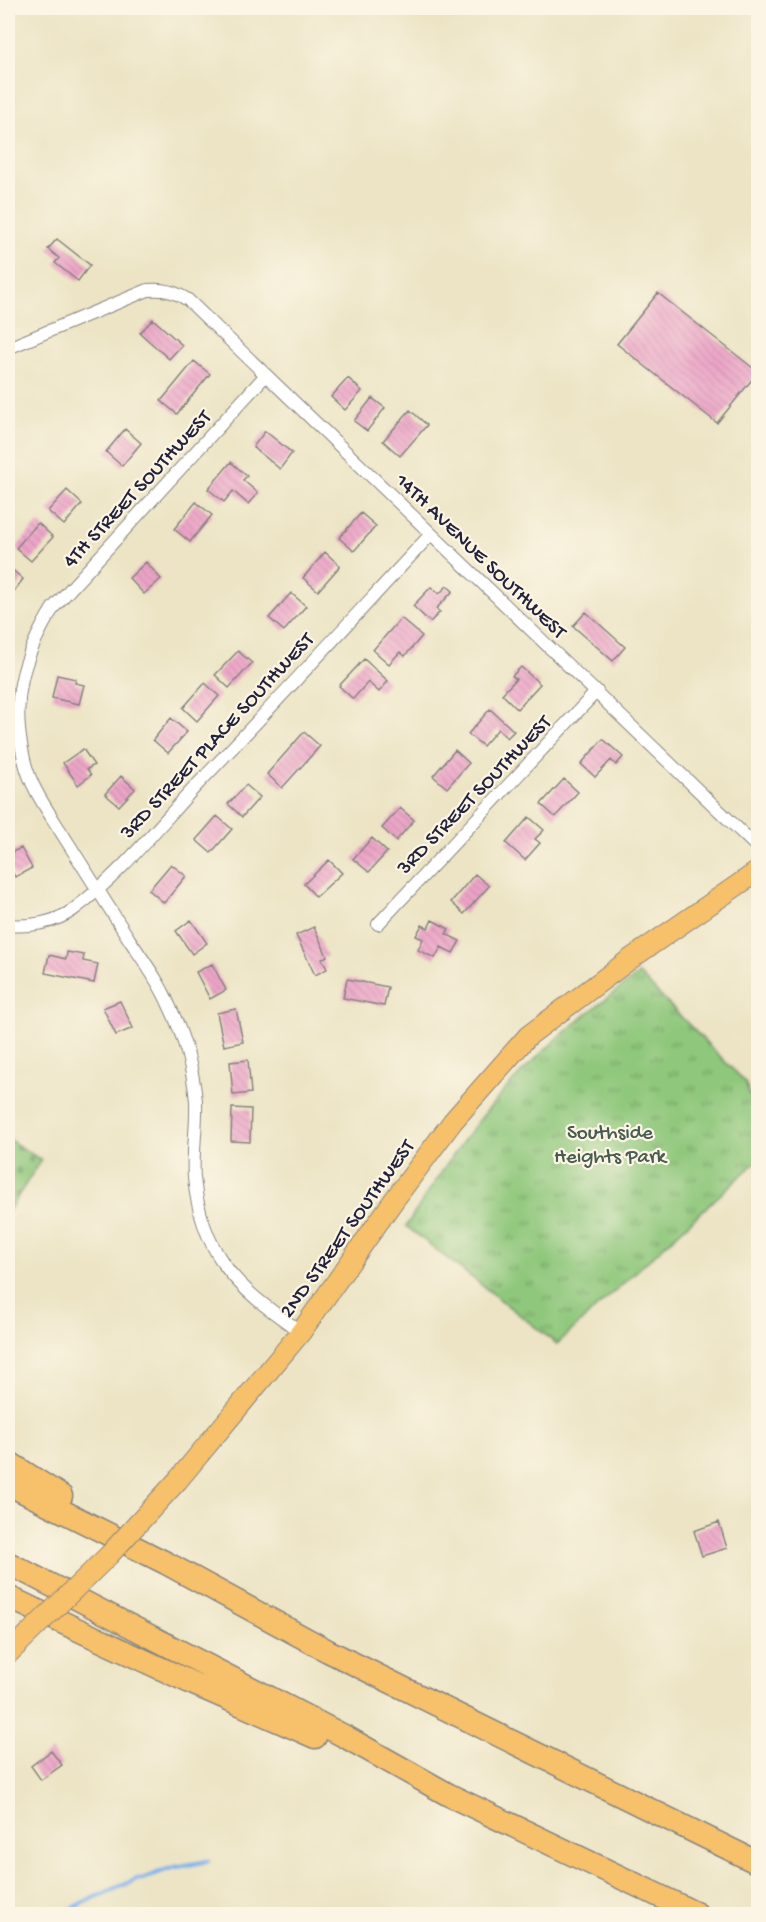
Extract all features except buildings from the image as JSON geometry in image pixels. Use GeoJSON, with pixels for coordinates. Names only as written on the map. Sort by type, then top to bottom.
{"type":"FeatureCollection","features":[{"type":"Feature","properties":{"kind":"highway"},"geometry":{"type":"LineString","coordinates":[[8,1462],[166,1563]]}},
{"type":"Feature","properties":{"kind":"highway"},"geometry":{"type":"LineString","coordinates":[[8,1484],[166,1563],[328,1651],[759,1863]]}},
{"type":"Feature","properties":{"kind":"highway"},"geometry":{"type":"LineString","coordinates":[[8,1563],[344,1737],[449,1795],[697,1914]]}},
{"type":"Feature","properties":{"kind":"highway"},"geometry":{"type":"LineString","coordinates":[[8,1597],[259,1713],[328,1742],[399,1767]]}},
{"type":"Feature","properties":{"kind":"main road","name":"2ND STREET SOUTHWEST"},"geometry":{"type":"LineString","coordinates":[[8,1654],[109,1555],[178,1480],[301,1332],[453,1121],[528,1036],[629,960],[759,871]]}},
{"type":"Feature","properties":{"kind":"street","name":"14TH AVENUE SOUTHWEST"},"geometry":{"type":"LineString","coordinates":[[8,348],[142,292],[160,289],[178,294],[188,300],[759,848]]}},
{"type":"Feature","properties":{"kind":"street","name":"4TH STREET SOUTHWEST"},"geometry":{"type":"LineString","coordinates":[[265,376],[66,591],[39,629],[26,659],[20,684],[18,729],[24,760],[40,800],[159,985],[180,1032],[195,1098],[197,1129],[194,1177],[205,1229],[224,1265],[240,1284],[276,1315],[301,1332]]}},
{"type":"Feature","properties":{"kind":"street","name":"3RD STREET PLACE SOUTHWEST"},"geometry":{"type":"LineString","coordinates":[[8,925],[30,925],[58,917],[71,911],[97,889],[431,534]]}},
{"type":"Feature","properties":{"kind":"street","name":"3RD STREET SOUTHWEST"},"geometry":{"type":"LineString","coordinates":[[378,924],[597,691]]}},
{"type":"Feature","properties":{"kind":"green space","name":"Southside Heights Park"},"geometry":{"type":"Polygon","coordinates":[[[639,974],[745,1082],[758,1118],[758,1160],[557,1344],[406,1226],[457,1149],[507,1087],[542,1052],[639,974]]]}},
{"type":"Feature","properties":{"kind":"green space"},"geometry":{"type":"Polygon","coordinates":[[[8,1139],[41,1160],[8,1212],[8,1139]]]}},
{"type":"Feature","properties":{"kind":"waterway"},"geometry":{"type":"LineString","coordinates":[[65,1914],[82,1903],[137,1879],[171,1868],[208,1861]]}}]}
